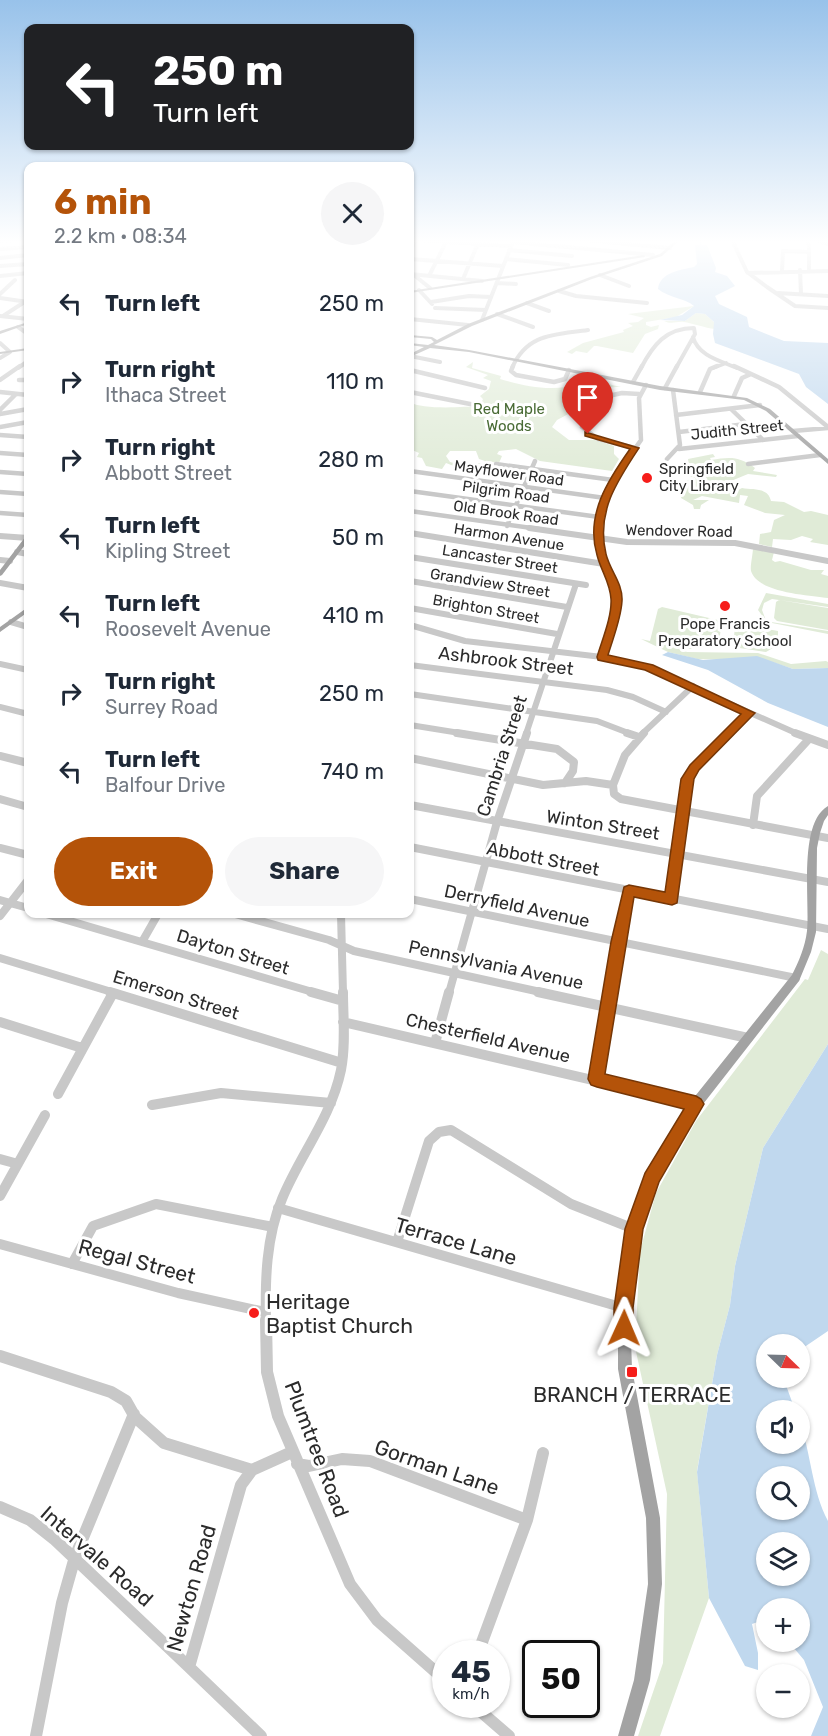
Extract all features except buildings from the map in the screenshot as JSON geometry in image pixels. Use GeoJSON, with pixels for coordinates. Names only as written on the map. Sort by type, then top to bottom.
{"type":"FeatureCollection","features":[{"type":"Feature","properties":{"kind":"main road"},"geometry":{"type":"LineString","coordinates":[[414,353],[480,321]]}},
{"type":"Feature","properties":{"kind":"main road"},"geometry":{"type":"LineString","coordinates":[[0,333],[24,323]]}},
{"type":"Feature","properties":{"kind":"main road"},"geometry":{"type":"LineString","coordinates":[[414,337],[437,341],[438,345],[454,349]]}},
{"type":"Feature","properties":{"kind":"main road"},"geometry":{"type":"LineString","coordinates":[[414,344],[514,359],[673,390],[734,396],[760,405],[828,462]]}},
{"type":"Feature","properties":{"kind":"main road"},"geometry":{"type":"LineString","coordinates":[[414,355],[454,349]]}},
{"type":"Feature","properties":{"kind":"main road"},"geometry":{"type":"LineString","coordinates":[[0,353],[24,350]]}},
{"type":"Feature","properties":{"kind":"main road"},"geometry":{"type":"LineString","coordinates":[[0,574],[24,543]]}},
{"type":"Feature","properties":{"kind":"main road"},"geometry":{"type":"LineString","coordinates":[[0,630],[24,612]]}},
{"type":"Feature","properties":{"kind":"main road"},"geometry":{"type":"LineString","coordinates":[[626,1736],[642,1680],[656,1584],[653,1518],[625,1369],[624,1308],[634,1229],[651,1179],[696,1104],[796,978],[806,957],[812,926],[814,836],[820,816],[828,809]]}},
{"type":"Feature","properties":{"kind":"street"},"geometry":{"type":"LineString","coordinates":[[427,321],[468,326]]}},
{"type":"Feature","properties":{"kind":"street"},"geometry":{"type":"LineString","coordinates":[[516,321],[533,327]]}},
{"type":"Feature","properties":{"kind":"street"},"geometry":{"type":"LineString","coordinates":[[18,327],[24,331]]}},
{"type":"Feature","properties":{"kind":"street"},"geometry":{"type":"LineString","coordinates":[[633,382],[662,336],[688,327],[695,329],[693,337],[665,388]]}},
{"type":"Feature","properties":{"kind":"street"},"geometry":{"type":"LineString","coordinates":[[569,370],[567,378],[561,382],[511,373],[514,359],[534,338],[588,330]]}},
{"type":"Feature","properties":{"kind":"street"},"geometry":{"type":"LineString","coordinates":[[693,337],[695,344],[701,350],[784,390],[828,428]]}},
{"type":"Feature","properties":{"kind":"street"},"geometry":{"type":"LineString","coordinates":[[0,343],[10,352],[0,358]]}},
{"type":"Feature","properties":{"kind":"street"},"geometry":{"type":"LineString","coordinates":[[414,356],[440,362]]}},
{"type":"Feature","properties":{"kind":"street"},"geometry":{"type":"LineString","coordinates":[[0,380],[24,363]]}},
{"type":"Feature","properties":{"kind":"street"},"geometry":{"type":"LineString","coordinates":[[700,392],[710,369],[726,363]]}},
{"type":"Feature","properties":{"kind":"street"},"geometry":{"type":"LineString","coordinates":[[414,371],[485,388]]}},
{"type":"Feature","properties":{"kind":"street"},"geometry":{"type":"LineString","coordinates":[[734,396],[742,378],[751,374]]}},
{"type":"Feature","properties":{"kind":"street"},"geometry":{"type":"LineString","coordinates":[[19,380],[24,380]]}},
{"type":"Feature","properties":{"kind":"street"},"geometry":{"type":"LineString","coordinates":[[602,657],[617,602],[614,583],[604,564],[599,539],[599,517],[613,480],[642,438],[639,394],[646,385]]}},
{"type":"Feature","properties":{"kind":"street"},"geometry":{"type":"LineString","coordinates":[[667,459],[679,449],[673,390]]}},
{"type":"Feature","properties":{"kind":"street"},"geometry":{"type":"LineString","coordinates":[[0,392],[24,395]]}},
{"type":"Feature","properties":{"kind":"street"},"geometry":{"type":"LineString","coordinates":[[414,393],[480,406]]}},
{"type":"Feature","properties":{"kind":"street"},"geometry":{"type":"LineString","coordinates":[[635,448],[596,438],[585,432],[582,426],[600,411],[608,396],[622,393],[639,394]]}},
{"type":"Feature","properties":{"kind":"street"},"geometry":{"type":"LineString","coordinates":[[0,412],[16,394]]}},
{"type":"Feature","properties":{"kind":"street"},"geometry":{"type":"LineString","coordinates":[[676,415],[760,405]]}},
{"type":"Feature","properties":{"kind":"street"},"geometry":{"type":"LineString","coordinates":[[0,412],[24,409]]}},
{"type":"Feature","properties":{"kind":"street"},"geometry":{"type":"LineString","coordinates":[[731,409],[763,440]]}},
{"type":"Feature","properties":{"kind":"street"},"geometry":{"type":"LineString","coordinates":[[0,427],[24,423]]}},
{"type":"Feature","properties":{"kind":"street"},"geometry":{"type":"LineString","coordinates":[[679,432],[746,424]]}},
{"type":"Feature","properties":{"kind":"street","name":"Judith Street"},"geometry":{"type":"LineString","coordinates":[[679,449],[763,440],[828,428]]}},
{"type":"Feature","properties":{"kind":"street"},"geometry":{"type":"LineString","coordinates":[[0,435],[24,437]]}},
{"type":"Feature","properties":{"kind":"street"},"geometry":{"type":"LineString","coordinates":[[0,453],[24,455]]}},
{"type":"Feature","properties":{"kind":"street"},"geometry":{"type":"LineString","coordinates":[[748,464],[820,455]]}},
{"type":"Feature","properties":{"kind":"street"},"geometry":{"type":"LineString","coordinates":[[507,526],[535,461]]}},
{"type":"Feature","properties":{"kind":"street"},"geometry":{"type":"LineString","coordinates":[[496,464],[613,480]]}},
{"type":"Feature","properties":{"kind":"street"},"geometry":{"type":"LineString","coordinates":[[0,472],[24,474]]}},
{"type":"Feature","properties":{"kind":"street","name":"Mayflower Road"},"geometry":{"type":"LineString","coordinates":[[414,472],[605,498]]}},
{"type":"Feature","properties":{"kind":"street"},"geometry":{"type":"LineString","coordinates":[[0,492],[24,494]]}},
{"type":"Feature","properties":{"kind":"street","name":"Pilgrim Road"},"geometry":{"type":"LineString","coordinates":[[414,492],[599,517]]}},
{"type":"Feature","properties":{"kind":"street","name":"Old Brook Road"},"geometry":{"type":"LineString","coordinates":[[414,512],[599,539]]}},
{"type":"Feature","properties":{"kind":"street"},"geometry":{"type":"LineString","coordinates":[[0,513],[24,515]]}},
{"type":"Feature","properties":{"kind":"street","name":"Harmon Avenue"},"geometry":{"type":"LineString","coordinates":[[414,534],[604,564]]}},
{"type":"Feature","properties":{"kind":"street"},"geometry":{"type":"LineString","coordinates":[[0,536],[24,538]]}},
{"type":"Feature","properties":{"kind":"street","name":"Wendover Road"},"geometry":{"type":"LineString","coordinates":[[599,539],[638,543],[701,541],[735,543],[828,561]]}},
{"type":"Feature","properties":{"kind":"street"},"geometry":{"type":"LineString","coordinates":[[17,552],[24,553]]}},
{"type":"Feature","properties":{"kind":"street","name":"Lancaster Street"},"geometry":{"type":"LineString","coordinates":[[414,557],[586,585]]}},
{"type":"Feature","properties":{"kind":"street"},"geometry":{"type":"LineString","coordinates":[[0,560],[10,561]]}},
{"type":"Feature","properties":{"kind":"street","name":"Grandview Street"},"geometry":{"type":"LineString","coordinates":[[414,582],[567,607]]}},
{"type":"Feature","properties":{"kind":"street"},"geometry":{"type":"LineString","coordinates":[[0,583],[24,587]]}},
{"type":"Feature","properties":{"kind":"street","name":"Cambria Street"},"geometry":{"type":"LineString","coordinates":[[435,1042],[496,822],[557,634],[576,584]]}},
{"type":"Feature","properties":{"kind":"street","name":"Brighton Street"},"geometry":{"type":"LineString","coordinates":[[414,609],[557,634]]}},
{"type":"Feature","properties":{"kind":"street"},"geometry":{"type":"LineString","coordinates":[[11,622],[24,624]]}},
{"type":"Feature","properties":{"kind":"street"},"geometry":{"type":"LineString","coordinates":[[414,626],[465,641],[602,657],[649,668],[808,739],[828,745]]}},
{"type":"Feature","properties":{"kind":"street"},"geometry":{"type":"LineString","coordinates":[[0,659],[24,664]]}},
{"type":"Feature","properties":{"kind":"street"},"geometry":{"type":"LineString","coordinates":[[0,664],[24,669]]}},
{"type":"Feature","properties":{"kind":"street","name":"Ashbrook Street"},"geometry":{"type":"LineString","coordinates":[[414,665],[616,692],[666,712]]}},
{"type":"Feature","properties":{"kind":"street"},"geometry":{"type":"LineString","coordinates":[[693,686],[639,737],[625,755],[613,785],[614,794],[621,799],[828,838]]}},
{"type":"Feature","properties":{"kind":"street"},"geometry":{"type":"LineString","coordinates":[[414,695],[601,722],[639,737]]}},
{"type":"Feature","properties":{"kind":"street"},"geometry":{"type":"LineString","coordinates":[[0,707],[24,713]]}},
{"type":"Feature","properties":{"kind":"street"},"geometry":{"type":"LineString","coordinates":[[672,899],[687,782],[692,772],[749,713]]}},
{"type":"Feature","properties":{"kind":"street"},"geometry":{"type":"LineString","coordinates":[[414,726],[557,749],[566,754],[580,773],[593,781]]}},
{"type":"Feature","properties":{"kind":"street"},"geometry":{"type":"LineString","coordinates":[[753,825],[754,803],[757,796],[808,739]]}},
{"type":"Feature","properties":{"kind":"street"},"geometry":{"type":"LineString","coordinates":[[0,756],[24,762]]}},
{"type":"Feature","properties":{"kind":"street"},"geometry":{"type":"LineString","coordinates":[[414,759],[543,785],[593,781],[613,785]]}},
{"type":"Feature","properties":{"kind":"street"},"geometry":{"type":"LineString","coordinates":[[565,783],[573,771],[573,762]]}},
{"type":"Feature","properties":{"kind":"street"},"geometry":{"type":"LineString","coordinates":[[0,799],[24,806]]}},
{"type":"Feature","properties":{"kind":"street","name":"Winton Street"},"geometry":{"type":"LineString","coordinates":[[414,806],[828,882]]}},
{"type":"Feature","properties":{"kind":"street"},"geometry":{"type":"LineString","coordinates":[[0,848],[24,854]]}},
{"type":"Feature","properties":{"kind":"street","name":"Abbott Street"},"geometry":{"type":"LineString","coordinates":[[414,848],[828,929]]}},
{"type":"Feature","properties":{"kind":"street"},"geometry":{"type":"LineString","coordinates":[[0,916],[24,885]]}},
{"type":"Feature","properties":{"kind":"street"},"geometry":{"type":"LineString","coordinates":[[597,1079],[618,942],[629,891]]}},
{"type":"Feature","properties":{"kind":"street","name":"Derryfield Avenue"},"geometry":{"type":"LineString","coordinates":[[414,899],[796,978]]}},
{"type":"Feature","properties":{"kind":"street"},"geometry":{"type":"LineString","coordinates":[[0,900],[24,907]]}},
{"type":"Feature","properties":{"kind":"street","name":"Dayton Street"},"geometry":{"type":"LineString","coordinates":[[60,918],[343,1001]]}},
{"type":"Feature","properties":{"kind":"street"},"geometry":{"type":"LineString","coordinates":[[142,942],[156,918]]}},
{"type":"Feature","properties":{"kind":"street","name":"Pennsylvania Avenue"},"geometry":{"type":"LineString","coordinates":[[257,918],[329,940],[354,951],[748,1038]]}},
{"type":"Feature","properties":{"kind":"street","name":"Plumtree Road"},"geometry":{"type":"LineString","coordinates":[[341,918],[342,1063],[331,1103],[278,1208],[273,1227],[267,1258],[265,1312],[269,1381],[278,1416],[339,1564],[356,1594],[391,1633],[432,1669]]}},
{"type":"Feature","properties":{"kind":"street","name":"Emerson Street"},"geometry":{"type":"LineString","coordinates":[[0,958],[342,1063]]}},
{"type":"Feature","properties":{"kind":"street"},"geometry":{"type":"LineString","coordinates":[[58,1094],[113,993]]}},
{"type":"Feature","properties":{"kind":"street"},"geometry":{"type":"LineString","coordinates":[[0,1022],[82,1048]]}},
{"type":"Feature","properties":{"kind":"street","name":"Chesterfield Avenue"},"geometry":{"type":"LineString","coordinates":[[343,1022],[597,1079],[696,1104]]}},
{"type":"Feature","properties":{"kind":"street"},"geometry":{"type":"LineString","coordinates":[[152,1105],[221,1093],[331,1103]]}},
{"type":"Feature","properties":{"kind":"street"},"geometry":{"type":"LineString","coordinates":[[0,1196],[45,1115]]}},
{"type":"Feature","properties":{"kind":"street"},"geometry":{"type":"LineString","coordinates":[[397,1242],[429,1141],[439,1132],[451,1130],[571,1204],[634,1229]]}},
{"type":"Feature","properties":{"kind":"street"},"geometry":{"type":"LineString","coordinates":[[0,1159],[18,1164]]}},
{"type":"Feature","properties":{"kind":"street"},"geometry":{"type":"LineString","coordinates":[[72,1264],[93,1226],[156,1204],[273,1227]]}},
{"type":"Feature","properties":{"kind":"street","name":"Terrace Lane"},"geometry":{"type":"LineString","coordinates":[[278,1208],[624,1308]]}},
{"type":"Feature","properties":{"kind":"street","name":"Regal Street"},"geometry":{"type":"LineString","coordinates":[[0,1244],[178,1293],[265,1312]]}},
{"type":"Feature","properties":{"kind":"street"},"geometry":{"type":"LineString","coordinates":[[0,1356],[111,1392],[126,1401],[134,1414],[164,1443],[252,1470],[295,1458]]}},
{"type":"Feature","properties":{"kind":"street"},"geometry":{"type":"LineString","coordinates":[[36,1736],[62,1603],[75,1557],[134,1414]]}},
{"type":"Feature","properties":{"kind":"street"},"geometry":{"type":"LineString","coordinates":[[483,1640],[527,1520],[543,1453]]}},
{"type":"Feature","properties":{"kind":"street","name":"Gorman Lane"},"geometry":{"type":"LineString","coordinates":[[295,1458],[309,1466],[342,1459],[370,1461],[527,1520]]}},
{"type":"Feature","properties":{"kind":"street","name":"Newton Road"},"geometry":{"type":"LineString","coordinates":[[252,1470],[241,1485],[189,1667],[261,1736]]}},
{"type":"Feature","properties":{"kind":"street","name":"Intervale Road"},"geometry":{"type":"LineString","coordinates":[[0,1507],[39,1526],[75,1557],[189,1667]]}},
{"type":"Feature","properties":{"kind":"street"},"geometry":{"type":"LineString","coordinates":[[488,1718],[509,1736]]}},
{"type":"Feature","properties":{"kind":"green space"},"geometry":{"type":"Polygon","coordinates":[[[652,321],[646,322],[646,325],[651,327],[659,325],[658,329],[645,334],[633,353],[597,346],[587,353],[567,352],[583,343],[624,332],[623,330],[633,326],[628,323],[652,321]]]}},
{"type":"Feature","properties":{"kind":"green space"},"geometry":{"type":"Polygon","coordinates":[[[664,321],[713,321],[715,329],[684,322],[664,321]]]}},
{"type":"Feature","properties":{"kind":"green space","name":"Red Maple Woods"},"geometry":{"type":"Polygon","coordinates":[[[473,362],[472,368],[501,376],[500,379],[530,386],[560,388],[581,384],[585,376],[601,378],[599,382],[621,387],[599,390],[590,399],[585,399],[585,404],[577,405],[576,410],[557,420],[552,427],[569,440],[595,440],[614,446],[614,454],[619,459],[612,471],[540,461],[516,449],[499,451],[497,454],[502,456],[499,463],[492,462],[486,471],[473,470],[478,463],[483,464],[485,461],[479,459],[476,451],[450,451],[446,456],[450,462],[461,465],[459,468],[446,463],[442,469],[426,466],[422,458],[417,457],[419,453],[414,451],[414,404],[433,407],[480,406],[483,399],[480,396],[489,389],[491,381],[483,378],[488,375],[466,367],[473,362]]]}},
{"type":"Feature","properties":{"kind":"green space"},"geometry":{"type":"Polygon","coordinates":[[[713,454],[715,457],[710,458],[711,460],[739,459],[755,468],[753,471],[777,475],[776,477],[748,474],[731,481],[730,484],[738,490],[742,488],[760,490],[767,493],[771,501],[784,502],[804,512],[811,511],[828,515],[828,545],[810,542],[813,539],[802,536],[791,540],[773,539],[772,547],[759,544],[760,534],[771,532],[774,520],[785,515],[765,513],[744,505],[748,496],[740,495],[739,503],[702,496],[693,500],[709,500],[701,505],[700,509],[694,509],[693,505],[681,498],[690,484],[685,484],[685,481],[691,479],[688,459],[713,454]]]}},
{"type":"Feature","properties":{"kind":"green space"},"geometry":{"type":"Polygon","coordinates":[[[753,548],[774,552],[772,560],[775,562],[780,561],[811,570],[824,570],[821,574],[828,576],[828,598],[785,592],[763,584],[755,578],[751,571],[753,548]]]}},
{"type":"Feature","properties":{"kind":"green space"},"geometry":{"type":"Polygon","coordinates":[[[766,593],[828,604],[828,607],[772,599],[764,603],[762,610],[765,618],[771,622],[828,631],[828,634],[767,622],[758,610],[766,593]]]}},
{"type":"Feature","properties":{"kind":"green space"},"geometry":{"type":"Polygon","coordinates":[[[779,600],[828,608],[828,630],[777,621],[774,618],[776,602],[779,600]]]}},
{"type":"Feature","properties":{"kind":"green space"},"geometry":{"type":"Polygon","coordinates":[[[662,607],[722,621],[719,642],[690,649],[676,648],[687,652],[758,653],[791,664],[826,661],[828,668],[793,669],[769,661],[697,659],[668,652],[641,639],[650,641],[658,609],[662,607]]]}},
{"type":"Feature","properties":{"kind":"green space"},"geometry":{"type":"Polygon","coordinates":[[[740,624],[778,631],[778,645],[766,652],[733,647],[735,626],[740,624]]]}},
{"type":"Feature","properties":{"kind":"green space"},"geometry":{"type":"Polygon","coordinates":[[[821,950],[828,954],[828,1044],[763,1148],[735,1266],[730,1305],[717,1355],[697,1471],[709,1598],[660,1736],[638,1736],[663,1663],[667,1494],[635,1347],[640,1251],[656,1193],[696,1121],[805,979],[808,980],[821,950]]]}},
{"type":"Feature","properties":{"kind":"water"},"geometry":{"type":"Polygon","coordinates":[[[748,321],[749,327],[784,341],[828,343],[828,404],[806,387],[799,374],[715,343],[714,322],[748,321]]]}},
{"type":"Feature","properties":{"kind":"water"},"geometry":{"type":"Polygon","coordinates":[[[668,652],[703,660],[757,656],[793,669],[828,668],[828,727],[768,703],[708,670],[662,655],[668,652]]]}},
{"type":"Feature","properties":{"kind":"water"},"geometry":{"type":"Polygon","coordinates":[[[828,1044],[828,1331],[810,1343],[810,1334],[756,1334],[756,1388],[787,1388],[791,1400],[756,1400],[756,1454],[808,1454],[818,1497],[828,1521],[828,1736],[811,1736],[823,1707],[810,1675],[810,1664],[806,1664],[797,1652],[810,1652],[810,1598],[756,1598],[756,1623],[752,1624],[758,1653],[756,1669],[745,1666],[709,1598],[697,1472],[717,1355],[730,1305],[735,1266],[763,1148],[828,1044]]]}},
{"type":"Feature","properties":{"kind":"place","name":"Springfield City Library"},"geometry":{"type":"Point","coordinates":[647,478]}},
{"type":"Feature","properties":{"kind":"place","name":"Pope Francis Preparatory School"},"geometry":{"type":"Point","coordinates":[725,606]}},
{"type":"Feature","properties":{"kind":"place","name":"Heritage Baptist Church"},"geometry":{"type":"Point","coordinates":[254,1313]}},
{"type":"Feature","properties":{"kind":"place","name":"BRANCH / TERRACE"},"geometry":{"type":"Point","coordinates":[632,1372]}},
{"type":"Feature","properties":{"kind":"route"},"geometry":{"type":"LineString","coordinates":[[588,434],[605,441],[635,448],[611,482],[599,517],[598,532],[601,554],[615,584],[617,602],[602,657],[649,668],[749,713],[690,774],[685,788],[672,899],[629,891],[618,942],[597,1079],[696,1104],[651,1179],[634,1229],[624,1308],[624,1328]]}}]}
